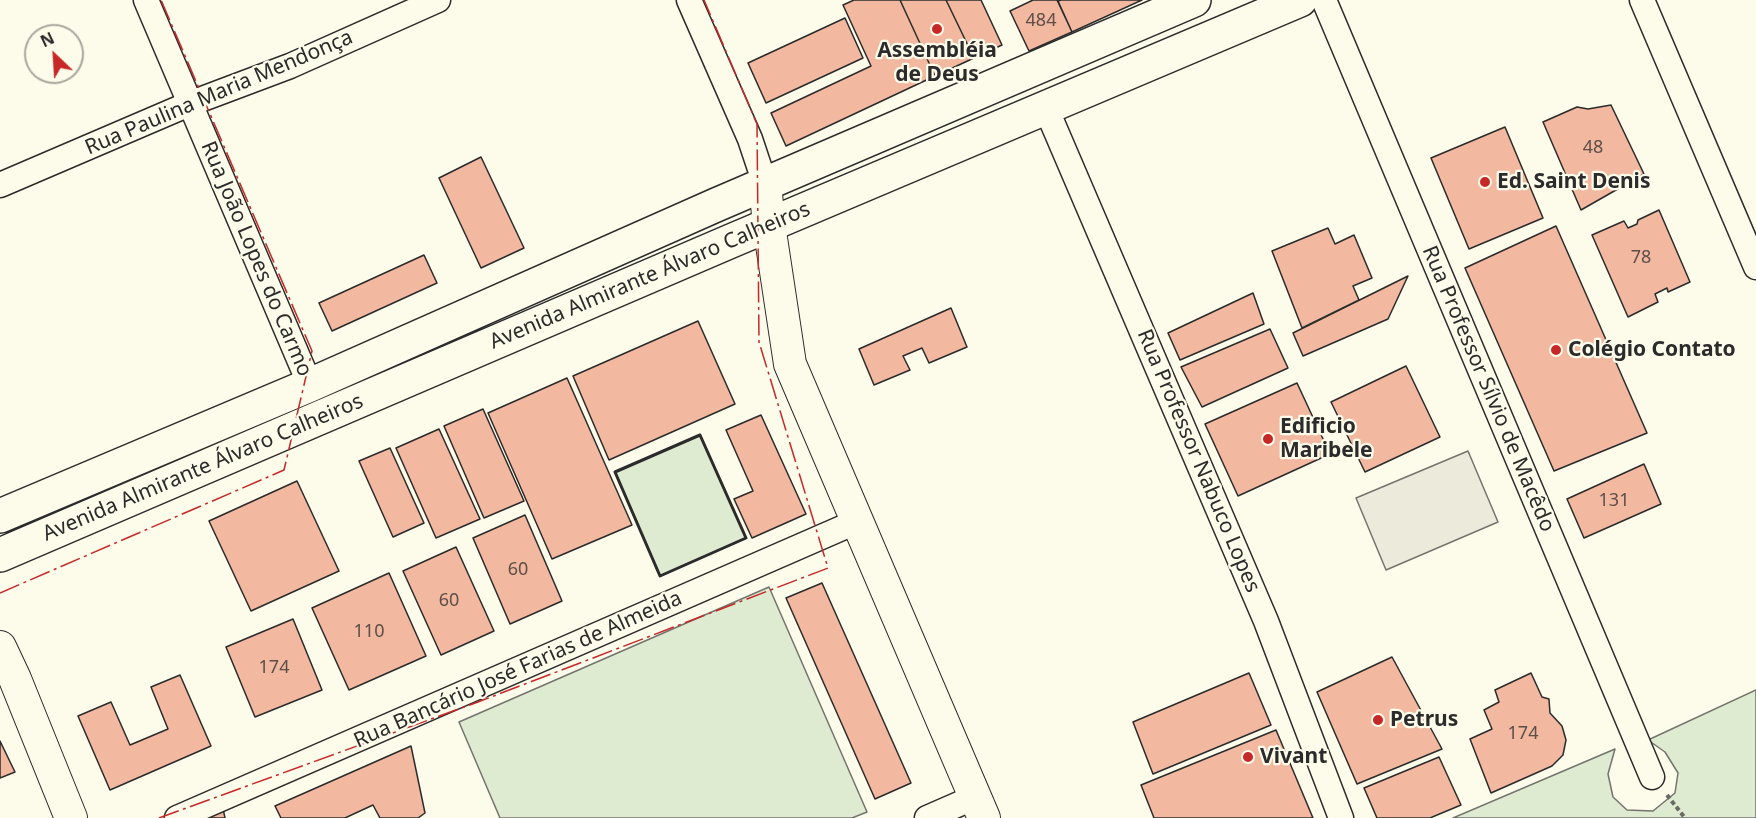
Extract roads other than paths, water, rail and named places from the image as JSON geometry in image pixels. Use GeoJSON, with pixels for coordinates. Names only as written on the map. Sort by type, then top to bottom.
{"type":"FeatureCollection","features":[{"type":"Feature","properties":{"kind":"main road","name":"Avenida Almirante Álvaro Calheiros"},"geometry":{"type":"LineString","coordinates":[[0,516],[310,385],[765,184],[1194,0]]}},
{"type":"Feature","properties":{"kind":"main road","name":"Avenida Almirante Álvaro Calheiros"},"geometry":{"type":"LineString","coordinates":[[0,555],[1300,0]]}},
{"type":"Feature","properties":{"kind":"street","name":"Rua João Lopes do Carmo"},"geometry":{"type":"LineString","coordinates":[[146,0],[310,385]]}},
{"type":"Feature","properties":{"kind":"street","name":"Rua Paulina Maria Mendonça"},"geometry":{"type":"LineString","coordinates":[[0,185],[189,104],[290,66],[438,0]]}},
{"type":"Feature","properties":{"kind":"street"},"geometry":{"type":"LineString","coordinates":[[689,0],[750,139],[765,184],[790,364],[980,807],[927,818]]}},
{"type":"Feature","properties":{"kind":"street","name":"Rua Professor Sílvio de Macêdo"},"geometry":{"type":"LineString","coordinates":[[1324,0],[1652,777]]}},
{"type":"Feature","properties":{"kind":"street"},"geometry":{"type":"LineString","coordinates":[[1642,0],[1756,267]]}},
{"type":"Feature","properties":{"kind":"street","name":"Rua Professor Nabuco Lopes"},"geometry":{"type":"LineString","coordinates":[[1046,108],[1266,621],[1341,818]]}},
{"type":"Feature","properties":{"kind":"street","name":"Rua Bancário José Farias de Almeida"},"geometry":{"type":"LineString","coordinates":[[177,818],[858,521]]}},
{"type":"Feature","properties":{"kind":"street"},"geometry":{"type":"LineString","coordinates":[[0,647],[71,818]]}},
{"type":"Feature","properties":{"kind":"place","name":"Assembléia de Deus"},"geometry":{"type":"Point","coordinates":[937,29]}},
{"type":"Feature","properties":{"kind":"place","name":"Ed. Saint Denis"},"geometry":{"type":"Point","coordinates":[1485,182]}},
{"type":"Feature","properties":{"kind":"place","name":"Colégio Contato"},"geometry":{"type":"Point","coordinates":[1556,350]}},
{"type":"Feature","properties":{"kind":"place","name":"Edificio Maribele"},"geometry":{"type":"Point","coordinates":[1268,439]}},
{"type":"Feature","properties":{"kind":"place","name":"Petrus"},"geometry":{"type":"Point","coordinates":[1378,720]}},
{"type":"Feature","properties":{"kind":"place","name":"Vivant"},"geometry":{"type":"Point","coordinates":[1248,757]}}]}
